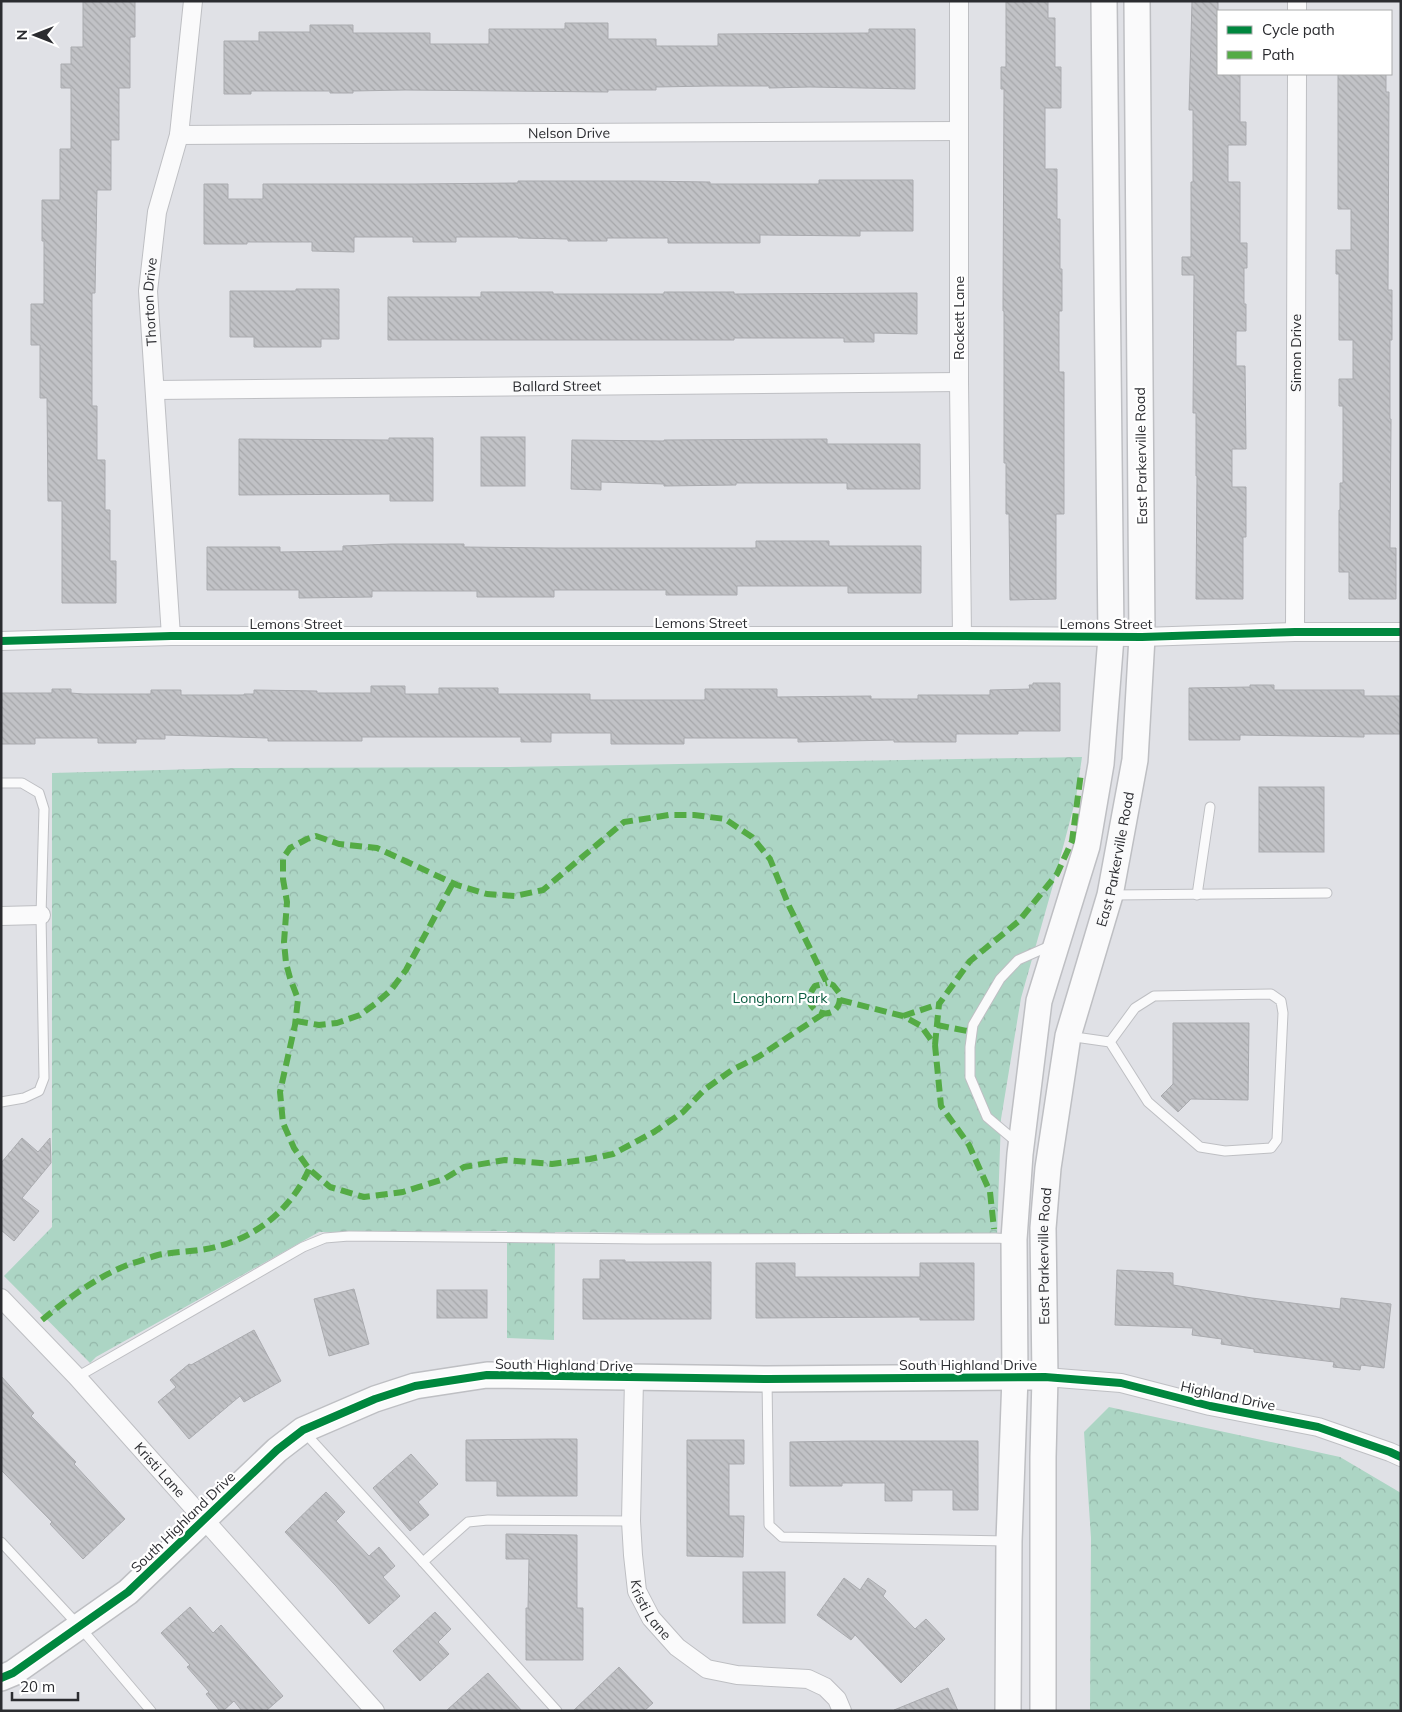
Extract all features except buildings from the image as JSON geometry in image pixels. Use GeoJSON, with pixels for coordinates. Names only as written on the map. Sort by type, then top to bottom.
{"type":"FeatureCollection","features":[{"type":"Feature","properties":{"kind":"main road","name":"East Parkerville Road"},"geometry":{"type":"LineString","coordinates":[[1008,1711],[1010,1542],[1015,1377],[1014,1239],[1021,1146],[1039,1000],[1087,846],[1100,773],[1111,637],[1104,1]]}},
{"type":"Feature","properties":{"kind":"main road","name":"East Parkerville Road"},"geometry":{"type":"LineString","coordinates":[[1043,1711],[1043,1457],[1045,1377],[1043,1228],[1048,1168],[1068,1036],[1110,895],[1135,760],[1142,638],[1137,1]]}},
{"type":"Feature","properties":{"kind":"main road","name":"South Highland Drive"},"geometry":{"type":"LineString","coordinates":[[1,1678],[13,1673],[128,1592],[277,1450],[303,1430],[375,1399],[414,1386],[486,1376],[634,1379],[1045,1377]]}},
{"type":"Feature","properties":{"kind":"street","name":"Thorton Drive"},"geometry":{"type":"LineString","coordinates":[[171,636],[148,291],[158,212],[179,135],[193,1]]}},
{"type":"Feature","properties":{"kind":"street","name":"Rockett Lane"},"geometry":{"type":"LineString","coordinates":[[959,1],[959,382],[962,636]]}},
{"type":"Feature","properties":{"kind":"street","name":"Simon Drive"},"geometry":{"type":"LineString","coordinates":[[1295,632],[1297,75]]}},
{"type":"Feature","properties":{"kind":"street","name":"Nelson Drive"},"geometry":{"type":"LineString","coordinates":[[179,135],[959,131]]}},
{"type":"Feature","properties":{"kind":"street","name":"Ballard Street"},"geometry":{"type":"LineString","coordinates":[[155,390],[959,382]]}},
{"type":"Feature","properties":{"kind":"street","name":"Lemons Street"},"geometry":{"type":"LineString","coordinates":[[1,641],[171,636],[962,636],[1142,638],[1295,632],[1401,632]]}},
{"type":"Feature","properties":{"kind":"street"},"geometry":{"type":"LineString","coordinates":[[1,916],[41,916]]}},
{"type":"Feature","properties":{"kind":"street","name":"Kristi Lane"},"geometry":{"type":"LineString","coordinates":[[1,1298],[77,1377],[374,1711]]}},
{"type":"Feature","properties":{"kind":"street","name":"Highland Drive"},"geometry":{"type":"LineString","coordinates":[[1045,1377],[1121,1383],[1210,1406],[1318,1427],[1390,1452],[1401,1458]]}},
{"type":"Feature","properties":{"kind":"street","name":"Kristi Lane"},"geometry":{"type":"LineString","coordinates":[[634,1379],[631,1520],[633,1555],[637,1591],[651,1618],[677,1648],[707,1669],[737,1675],[808,1679],[825,1687],[837,1699],[842,1711]]}},
{"type":"Feature","properties":{"kind":"lane"},"geometry":{"type":"LineString","coordinates":[[1,783],[22,783],[39,793],[44,809],[41,916],[44,1078],[39,1091],[24,1098],[1,1102]]}},
{"type":"Feature","properties":{"kind":"lane"},"geometry":{"type":"LineString","coordinates":[[1198,894],[1210,807]]}},
{"type":"Feature","properties":{"kind":"lane"},"geometry":{"type":"LineString","coordinates":[[1110,895],[1328,893]]}},
{"type":"Feature","properties":{"kind":"lane"},"geometry":{"type":"LineString","coordinates":[[1021,1146],[987,1118],[970,1077],[972,1025],[1000,979],[1018,960],[1058,942]]}},
{"type":"Feature","properties":{"kind":"lane"},"geometry":{"type":"LineString","coordinates":[[1068,1036],[1110,1042],[1148,1102],[1200,1146],[1225,1151],[1271,1148],[1277,1140],[1283,1013],[1280,1001],[1271,994],[1154,996],[1135,1008],[1110,1042]]}},
{"type":"Feature","properties":{"kind":"lane"},"geometry":{"type":"LineString","coordinates":[[77,1377],[303,1247],[325,1238],[349,1236],[637,1239],[1014,1239]]}},
{"type":"Feature","properties":{"kind":"lane"},"geometry":{"type":"LineString","coordinates":[[767,1379],[769,1525],[782,1537],[1010,1542]]}},
{"type":"Feature","properties":{"kind":"lane"},"geometry":{"type":"LineString","coordinates":[[303,1430],[557,1711]]}},
{"type":"Feature","properties":{"kind":"lane"},"geometry":{"type":"LineString","coordinates":[[423,1562],[468,1522],[488,1520],[631,1520]]}},
{"type":"Feature","properties":{"kind":"lane"},"geometry":{"type":"LineString","coordinates":[[1,1542],[79,1626],[151,1711]]}},
{"type":"Feature","properties":{"kind":"green space","name":"Longhorn Park"},"geometry":{"type":"Polygon","coordinates":[[[1082,757],[1076,798],[1021,998],[1001,1119],[997,1236],[555,1232],[554,1340],[507,1338],[507,1231],[319,1232],[96,1357],[90,1363],[4,1276],[52,1227],[52,773],[235,768],[509,767],[1082,757]]]}},
{"type":"Feature","properties":{"kind":"green space"},"geometry":{"type":"Polygon","coordinates":[[[1109,1407],[1340,1457],[1401,1493],[1401,1711],[1090,1711],[1091,1538],[1084,1432],[1109,1407]]]}},
{"type":"Feature","properties":{"kind":"marked path"},"geometry":{"type":"LineString","coordinates":[[935,1045],[939,1004],[970,961],[1019,921],[1057,874],[1072,841],[1081,773]]}},
{"type":"Feature","properties":{"kind":"marked path"},"geometry":{"type":"LineString","coordinates":[[823,1014],[758,1057],[732,1070],[704,1090],[683,1112],[654,1132],[613,1154],[552,1164],[505,1160],[464,1167],[444,1179],[403,1192],[364,1197],[330,1187],[309,1169],[294,1148],[283,1123],[280,1092],[295,1025],[298,999],[286,963],[284,942],[287,902],[283,879],[283,858],[290,848],[316,836],[339,844],[377,848],[457,885],[487,894],[515,896],[543,890],[624,822],[669,815],[694,815],[725,819],[752,837],[770,859],[789,906],[827,983],[833,985],[840,994],[839,1004],[834,1011],[827,1013],[814,1009],[810,1003],[810,995],[815,986],[827,983]]}},
{"type":"Feature","properties":{"kind":"marked path"},"geometry":{"type":"LineString","coordinates":[[296,1021],[319,1025],[337,1023],[360,1015],[391,990],[406,970],[453,883]]}},
{"type":"Feature","properties":{"kind":"marked path"},"geometry":{"type":"LineString","coordinates":[[840,1000],[903,1016],[921,1026],[935,1045],[941,1106],[969,1145],[990,1192],[994,1229]]}},
{"type":"Feature","properties":{"kind":"marked path"},"geometry":{"type":"LineString","coordinates":[[903,1016],[939,1004]]}},
{"type":"Feature","properties":{"kind":"marked path"},"geometry":{"type":"LineString","coordinates":[[937,1025],[972,1032]]}},
{"type":"Feature","properties":{"kind":"marked path"},"geometry":{"type":"LineString","coordinates":[[42,1320],[85,1287],[120,1268],[158,1255],[219,1246],[248,1235],[273,1218],[284,1207],[302,1183],[309,1169]]}},
{"type":"Feature","properties":{"kind":"cycle path"},"geometry":{"type":"LineString","coordinates":[[1,641],[171,636],[1142,637],[1295,632],[1401,632]]}},
{"type":"Feature","properties":{"kind":"cycle path"},"geometry":{"type":"LineString","coordinates":[[1,1678],[13,1673],[128,1592],[277,1450],[303,1430],[375,1399],[415,1386],[487,1375],[767,1379],[1045,1377],[1121,1383],[1210,1406],[1318,1427],[1401,1457]]}}]}
